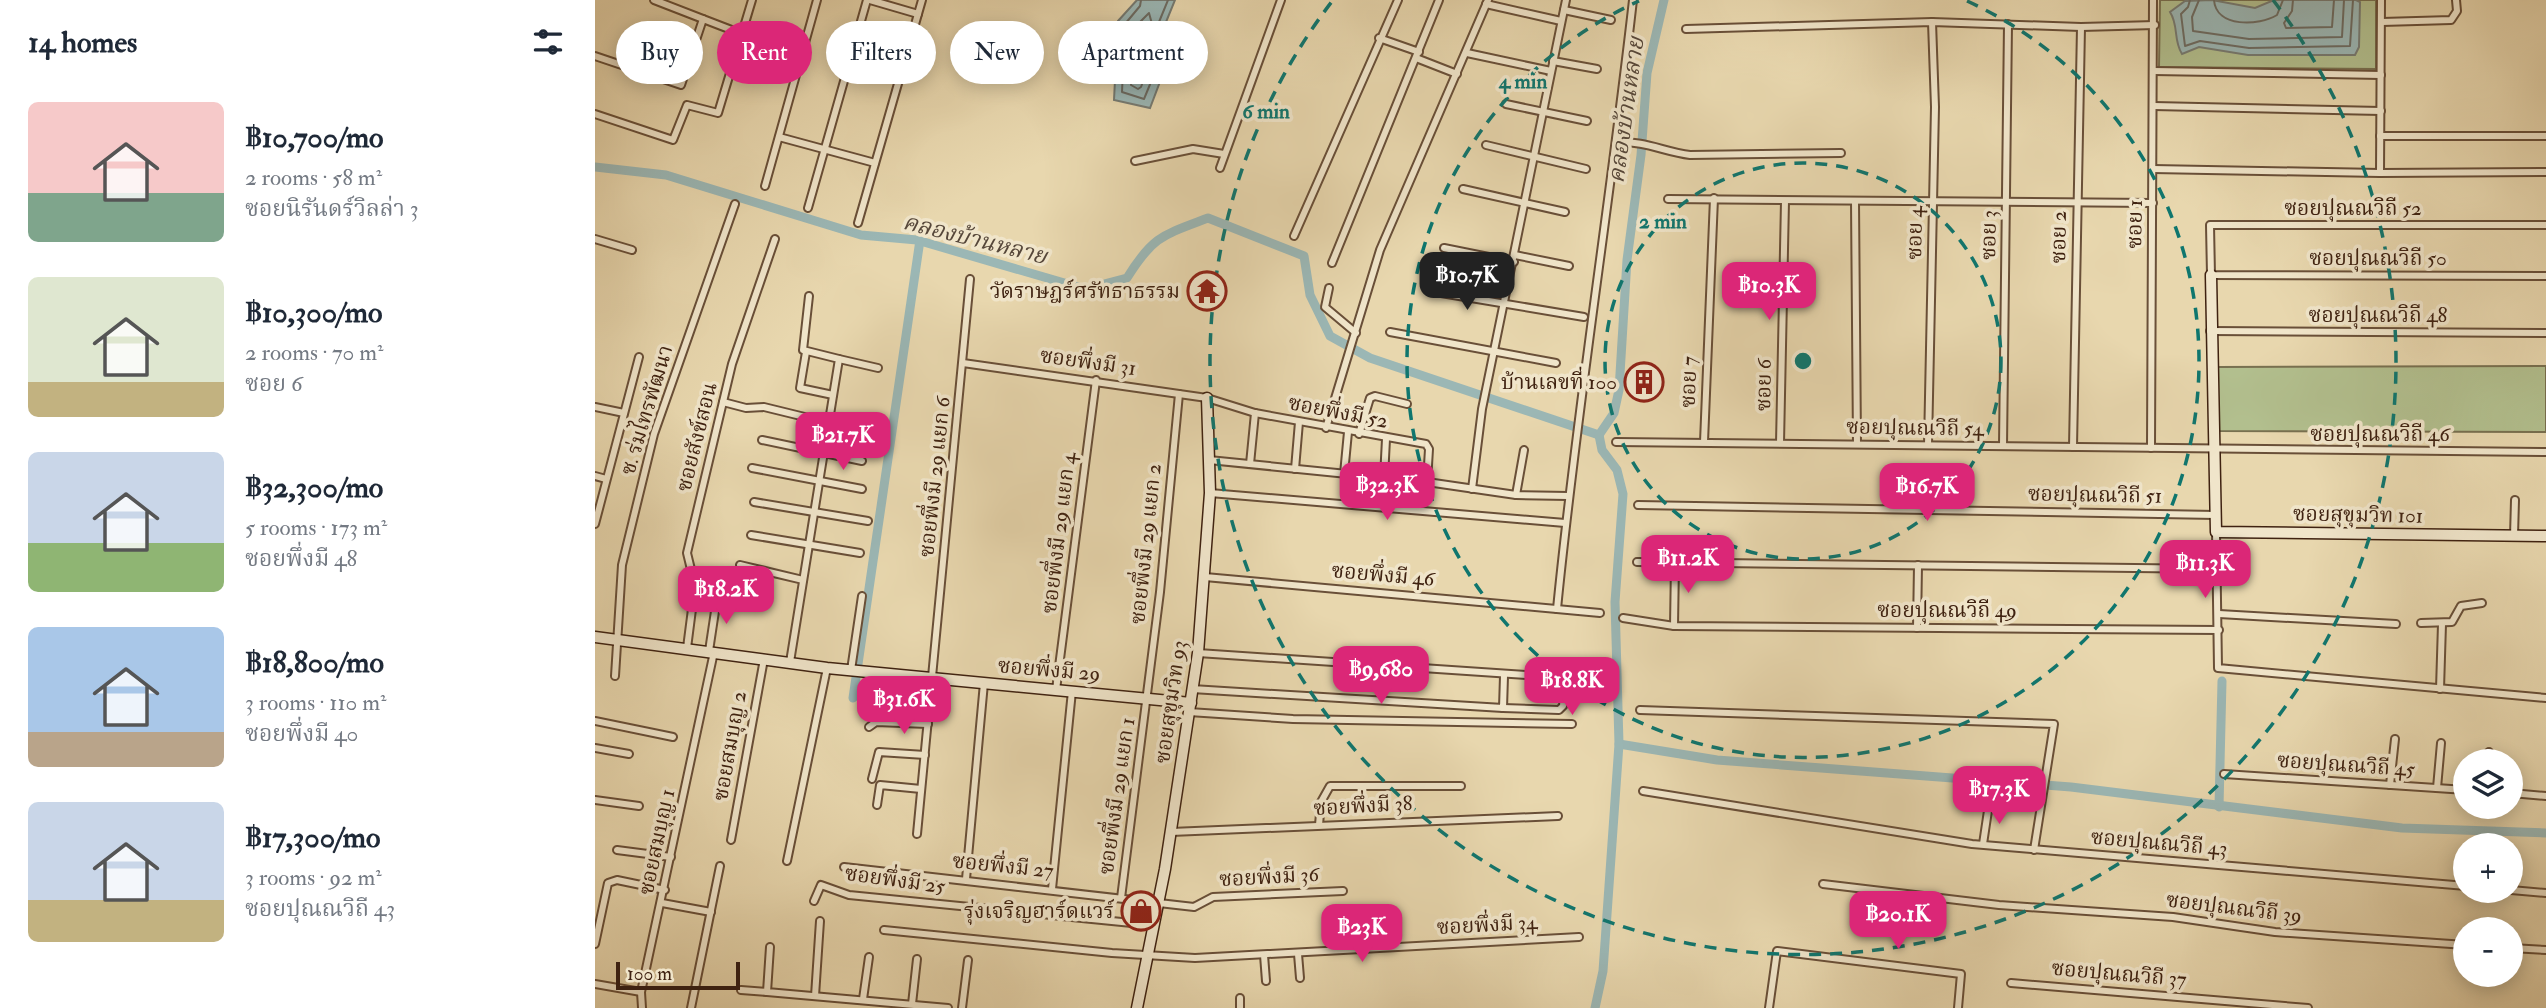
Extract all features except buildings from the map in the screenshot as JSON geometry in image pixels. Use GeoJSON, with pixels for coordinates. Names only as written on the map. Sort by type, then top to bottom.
{"type":"FeatureCollection","features":[{"type":"Feature","properties":{"kind":"street"},"geometry":{"type":"LineString","coordinates":[[654,0],[717,24]]}},
{"type":"Feature","properties":{"kind":"street"},"geometry":{"type":"LineString","coordinates":[[746,21],[752,0]]}},
{"type":"Feature","properties":{"kind":"street"},"geometry":{"type":"LineString","coordinates":[[765,186],[817,0]]}},
{"type":"Feature","properties":{"kind":"street"},"geometry":{"type":"LineString","coordinates":[[808,208],[869,0],[918,14]]}},
{"type":"Feature","properties":{"kind":"street"},"geometry":{"type":"LineString","coordinates":[[858,223],[922,0]]}},
{"type":"Feature","properties":{"kind":"street"},"geometry":{"type":"LineString","coordinates":[[1220,168],[1281,0]]}},
{"type":"Feature","properties":{"kind":"street"},"geometry":{"type":"LineString","coordinates":[[1294,236],[1398,0]]}},
{"type":"Feature","properties":{"kind":"street"},"geometry":{"type":"LineString","coordinates":[[1332,262],[1439,0]]}},
{"type":"Feature","properties":{"kind":"street"},"geometry":{"type":"LineString","coordinates":[[1472,489],[1482,409],[1489,386],[1566,0]]}},
{"type":"Feature","properties":{"kind":"street"},"geometry":{"type":"LineString","coordinates":[[1557,609],[1575,437],[1617,143],[1633,0]]}},
{"type":"Feature","properties":{"kind":"street","name":"ซอย 1"},"geometry":{"type":"LineString","coordinates":[[2151,448],[2155,25],[2153,0]]}},
{"type":"Feature","properties":{"kind":"street"},"geometry":{"type":"LineString","coordinates":[[2380,173],[2381,0]]}},
{"type":"Feature","properties":{"kind":"street"},"geometry":{"type":"LineString","coordinates":[[2382,22],[2451,20],[2457,11],[2456,0]]}},
{"type":"Feature","properties":{"kind":"street"},"geometry":{"type":"LineString","coordinates":[[1326,428],[1350,355],[1364,294],[1380,250],[1487,2],[1562,21]]}},
{"type":"Feature","properties":{"kind":"street"},"geometry":{"type":"LineString","coordinates":[[1564,10],[1611,20]]}},
{"type":"Feature","properties":{"kind":"street"},"geometry":{"type":"LineString","coordinates":[[595,56],[680,85],[703,19]]}},
{"type":"Feature","properties":{"kind":"street"},"geometry":{"type":"LineString","coordinates":[[1686,29],[1932,22],[2081,27],[2155,25]]}},
{"type":"Feature","properties":{"kind":"street","name":"ซอย 4"},"geometry":{"type":"LineString","coordinates":[[1928,445],[1935,107],[1932,22]]}},
{"type":"Feature","properties":{"kind":"street","name":"ซอย 3"},"geometry":{"type":"LineString","coordinates":[[2003,446],[2008,24]]}},
{"type":"Feature","properties":{"kind":"street","name":"ซอย 2"},"geometry":{"type":"LineString","coordinates":[[2073,447],[2081,27]]}},
{"type":"Feature","properties":{"kind":"street"},"geometry":{"type":"LineString","coordinates":[[1380,38],[1457,74]]}},
{"type":"Feature","properties":{"kind":"street"},"geometry":{"type":"LineString","coordinates":[[1467,53],[1552,71]]}},
{"type":"Feature","properties":{"kind":"street"},"geometry":{"type":"LineString","coordinates":[[1553,61],[1597,69]]}},
{"type":"Feature","properties":{"kind":"street"},"geometry":{"type":"LineString","coordinates":[[2154,71],[2381,75]]}},
{"type":"Feature","properties":{"kind":"street"},"geometry":{"type":"LineString","coordinates":[[595,114],[674,140],[687,105],[720,112],[728,84]]}},
{"type":"Feature","properties":{"kind":"street"},"geometry":{"type":"LineString","coordinates":[[1506,104],[1587,121]]}},
{"type":"Feature","properties":{"kind":"street"},"geometry":{"type":"LineString","coordinates":[[2154,106],[2381,111]]}},
{"type":"Feature","properties":{"kind":"street"},"geometry":{"type":"LineString","coordinates":[[2380,136],[2546,136]]}},
{"type":"Feature","properties":{"kind":"street"},"geometry":{"type":"LineString","coordinates":[[779,137],[875,163]]}},
{"type":"Feature","properties":{"kind":"street"},"geometry":{"type":"LineString","coordinates":[[1617,143],[1632,141],[1651,144],[1672,153],[1690,155],[1841,153]]}},
{"type":"Feature","properties":{"kind":"street"},"geometry":{"type":"LineString","coordinates":[[1486,145],[1586,169]]}},
{"type":"Feature","properties":{"kind":"street"},"geometry":{"type":"LineString","coordinates":[[1135,161],[1193,149],[1224,154]]}},
{"type":"Feature","properties":{"kind":"street"},"geometry":{"type":"LineString","coordinates":[[2154,169],[2380,173],[2546,172]]}},
{"type":"Feature","properties":{"kind":"street"},"geometry":{"type":"LineString","coordinates":[[1462,189],[1565,212]]}},
{"type":"Feature","properties":{"kind":"street","name":"ซอย 7"},"geometry":{"type":"LineString","coordinates":[[1704,443],[1714,198]]}},
{"type":"Feature","properties":{"kind":"street"},"geometry":{"type":"LineString","coordinates":[[1668,199],[2153,203]]}},
{"type":"Feature","properties":{"kind":"street","name":"ซอย 6"},"geometry":{"type":"LineString","coordinates":[[1780,443],[1785,201]]}},
{"type":"Feature","properties":{"kind":"street"},"geometry":{"type":"LineString","coordinates":[[1855,201],[1857,444]]}},
{"type":"Feature","properties":{"kind":"street","name":"ซ. ร่มไทรพัฒนา"},"geometry":{"type":"LineString","coordinates":[[615,676],[622,565],[654,434],[735,204]]}},
{"type":"Feature","properties":{"kind":"street","name":"ซอยปุณณวิถี 52"},"geometry":{"type":"LineString","coordinates":[[2211,275],[2210,225],[2546,225]]}},
{"type":"Feature","properties":{"kind":"street"},"geometry":{"type":"LineString","coordinates":[[595,239],[632,250]]}},
{"type":"Feature","properties":{"kind":"street","name":"ซอยสังข์สอน"},"geometry":{"type":"LineString","coordinates":[[687,648],[695,586],[687,553],[732,365],[775,239]]}},
{"type":"Feature","properties":{"kind":"street"},"geometry":{"type":"LineString","coordinates":[[1444,248],[1569,266]]}},
{"type":"Feature","properties":{"kind":"street"},"geometry":{"type":"LineString","coordinates":[[2211,275],[2218,668],[2546,698]]}},
{"type":"Feature","properties":{"kind":"street","name":"ซอยปุณณวิถี 50"},"geometry":{"type":"LineString","coordinates":[[2211,275],[2546,276]]}},
{"type":"Feature","properties":{"kind":"street","name":"ซอยพึ่งมี 29 แยก 6"},"geometry":{"type":"LineString","coordinates":[[917,834],[970,279]]}},
{"type":"Feature","properties":{"kind":"street"},"geometry":{"type":"LineString","coordinates":[[1329,288],[1325,307],[1356,333]]}},
{"type":"Feature","properties":{"kind":"street"},"geometry":{"type":"LineString","coordinates":[[1435,292],[1584,317]]}},
{"type":"Feature","properties":{"kind":"street"},"geometry":{"type":"LineString","coordinates":[[809,296],[802,348],[806,352],[879,368]]}},
{"type":"Feature","properties":{"kind":"street","name":"ซอยปุณณวิถี 48"},"geometry":{"type":"LineString","coordinates":[[2210,331],[2546,333]]}},
{"type":"Feature","properties":{"kind":"street"},"geometry":{"type":"LineString","coordinates":[[1390,332],[1556,363]]}},
{"type":"Feature","properties":{"kind":"street"},"geometry":{"type":"LineString","coordinates":[[806,352],[800,388],[833,395]]}},
{"type":"Feature","properties":{"kind":"street"},"geometry":{"type":"LineString","coordinates":[[595,524],[639,357]]}},
{"type":"Feature","properties":{"kind":"street"},"geometry":{"type":"LineString","coordinates":[[790,662],[839,359]]}},
{"type":"Feature","properties":{"kind":"street","name":"ซอยพึ่งมี 31"},"geometry":{"type":"LineString","coordinates":[[963,363],[1207,398]]}},
{"type":"Feature","properties":{"kind":"street","name":"ซอยพึ่งมี 29 แยก 4"},"geometry":{"type":"LineString","coordinates":[[1056,690],[1096,380]]}},
{"type":"Feature","properties":{"kind":"street","name":"ซอยพึ่งมี 29 แยก 2"},"geometry":{"type":"LineString","coordinates":[[1147,699],[1179,394]]}},
{"type":"Feature","properties":{"kind":"street"},"geometry":{"type":"LineString","coordinates":[[1359,434],[1370,398],[1375,396],[1407,404]]}},
{"type":"Feature","properties":{"kind":"street","name":"ซอยพึ่งมี 52"},"geometry":{"type":"LineString","coordinates":[[1207,398],[1255,413],[1429,446],[1427,482]]}},
{"type":"Feature","properties":{"kind":"street","name":"ซอยสุขุมวิท 93"},"geometry":{"type":"LineString","coordinates":[[1137,1008],[1171,832],[1198,653],[1210,493],[1207,398]]}},
{"type":"Feature","properties":{"kind":"street"},"geometry":{"type":"LineString","coordinates":[[723,402],[764,408],[862,431]]}},
{"type":"Feature","properties":{"kind":"street"},"geometry":{"type":"LineString","coordinates":[[595,407],[624,413]]}},
{"type":"Feature","properties":{"kind":"street"},"geometry":{"type":"LineString","coordinates":[[1250,464],[1255,413]]}},
{"type":"Feature","properties":{"kind":"street"},"geometry":{"type":"LineString","coordinates":[[1295,469],[1299,422]]}},
{"type":"Feature","properties":{"kind":"street"},"geometry":{"type":"LineString","coordinates":[[1344,474],[1347,432]]}},
{"type":"Feature","properties":{"kind":"street"},"geometry":{"type":"LineString","coordinates":[[1384,478],[1386,439]]}},
{"type":"Feature","properties":{"kind":"street"},"geometry":{"type":"LineString","coordinates":[[762,440],[862,461]]}},
{"type":"Feature","properties":{"kind":"street","name":"ซอยปุณณวิถี 54"},"geometry":{"type":"LineString","coordinates":[[1616,442],[2214,449]]}},
{"type":"Feature","properties":{"kind":"street","name":"ซอยปุณณวิถี 46"},"geometry":{"type":"LineString","coordinates":[[2214,449],[2546,452]]}},
{"type":"Feature","properties":{"kind":"street"},"geometry":{"type":"LineString","coordinates":[[1516,495],[1524,450]]}},
{"type":"Feature","properties":{"kind":"street"},"geometry":{"type":"LineString","coordinates":[[1209,460],[1427,482],[1516,495],[1568,496]]}},
{"type":"Feature","properties":{"kind":"street"},"geometry":{"type":"LineString","coordinates":[[752,468],[863,489]]}},
{"type":"Feature","properties":{"kind":"street"},"geometry":{"type":"LineString","coordinates":[[595,476],[606,479]]}},
{"type":"Feature","properties":{"kind":"street"},"geometry":{"type":"LineString","coordinates":[[1210,493],[1565,523]]}},
{"type":"Feature","properties":{"kind":"street"},"geometry":{"type":"LineString","coordinates":[[2514,536],[2515,500]]}},
{"type":"Feature","properties":{"kind":"street"},"geometry":{"type":"LineString","coordinates":[[754,502],[868,522]]}},
{"type":"Feature","properties":{"kind":"street","name":"ซอยปุณณวิถี 51"},"geometry":{"type":"LineString","coordinates":[[1638,505],[2216,515]]}},
{"type":"Feature","properties":{"kind":"street","name":"ซอยสุขุมวิท 101"},"geometry":{"type":"LineString","coordinates":[[2216,533],[2546,536]]}},
{"type":"Feature","properties":{"kind":"street"},"geometry":{"type":"LineString","coordinates":[[751,535],[860,553]]}},
{"type":"Feature","properties":{"kind":"street","name":"ซอยปุณณวิถี 49"},"geometry":{"type":"LineString","coordinates":[[1637,562],[2217,569]]}},
{"type":"Feature","properties":{"kind":"street"},"geometry":{"type":"LineString","coordinates":[[1674,626],[1675,563]]}},
{"type":"Feature","properties":{"kind":"street"},"geometry":{"type":"LineString","coordinates":[[740,565],[803,580]]}},
{"type":"Feature","properties":{"kind":"street"},"geometry":{"type":"LineString","coordinates":[[1917,628],[1918,565]]}},
{"type":"Feature","properties":{"kind":"street","name":"ซอยพึ่งมี 46"},"geometry":{"type":"LineString","coordinates":[[1205,576],[1600,612]]}},
{"type":"Feature","properties":{"kind":"street"},"geometry":{"type":"LineString","coordinates":[[856,671],[862,596]]}},
{"type":"Feature","properties":{"kind":"street","name":"ซอยสมบุญ 1"},"geometry":{"type":"LineString","coordinates":[[642,1008],[641,992],[665,890],[712,651],[717,598]]}},
{"type":"Feature","properties":{"kind":"street"},"geometry":{"type":"LineString","coordinates":[[2421,623],[2442,624],[2455,620],[2458,608],[2464,604],[2482,603]]}},
{"type":"Feature","properties":{"kind":"street"},"geometry":{"type":"LineString","coordinates":[[2219,614],[2396,624]]}},
{"type":"Feature","properties":{"kind":"street","name":"ซอยปุณณวิถี 49"},"geometry":{"type":"LineString","coordinates":[[1623,618],[1674,626],[2219,630]]}},
{"type":"Feature","properties":{"kind":"street"},"geometry":{"type":"LineString","coordinates":[[2439,688],[2442,624]]}},
{"type":"Feature","properties":{"kind":"street","name":"ซอยพึ่งมี 29"},"geometry":{"type":"LineString","coordinates":[[595,638],[712,651],[827,668],[1147,699],[1190,707]]}},
{"type":"Feature","properties":{"kind":"street"},"geometry":{"type":"LineString","coordinates":[[1192,689],[1289,698],[1561,709],[1565,680],[1554,677],[1504,676],[1198,653]]}},
{"type":"Feature","properties":{"kind":"street","name":"ซอยสมบุญ 2"},"geometry":{"type":"LineString","coordinates":[[731,840],[764,659]]}},
{"type":"Feature","properties":{"kind":"street"},"geometry":{"type":"LineString","coordinates":[[787,861],[827,668]]}},
{"type":"Feature","properties":{"kind":"street"},"geometry":{"type":"LineString","coordinates":[[1503,708],[1504,676]]}},
{"type":"Feature","properties":{"kind":"street"},"geometry":{"type":"LineString","coordinates":[[965,879],[984,683]]}},
{"type":"Feature","properties":{"kind":"street"},"geometry":{"type":"LineString","coordinates":[[1052,889],[1072,691]]}},
{"type":"Feature","properties":{"kind":"street","name":"ซอยพึ่งมี 29 แยก 1"},"geometry":{"type":"LineString","coordinates":[[1121,898],[1147,699]]}},
{"type":"Feature","properties":{"kind":"street"},"geometry":{"type":"LineString","coordinates":[[1190,707],[1293,719],[1572,723]]}},
{"type":"Feature","properties":{"kind":"street"},"geometry":{"type":"LineString","coordinates":[[1640,710],[2053,724],[2034,850]]}},
{"type":"Feature","properties":{"kind":"street"},"geometry":{"type":"LineString","coordinates":[[595,721],[673,737]]}},
{"type":"Feature","properties":{"kind":"street"},"geometry":{"type":"LineString","coordinates":[[869,727],[876,722],[928,724]]}},
{"type":"Feature","properties":{"kind":"street"},"geometry":{"type":"LineString","coordinates":[[2390,785],[2395,739]]}},
{"type":"Feature","properties":{"kind":"street"},"geometry":{"type":"LineString","coordinates":[[2437,789],[2441,743]]}},
{"type":"Feature","properties":{"kind":"street"},"geometry":{"type":"LineString","coordinates":[[595,748],[629,754]]}},
{"type":"Feature","properties":{"kind":"street"},"geometry":{"type":"LineString","coordinates":[[872,779],[879,752],[925,755]]}},
{"type":"Feature","properties":{"kind":"street","name":"ซอยปุณณวิถี 45"},"geometry":{"type":"LineString","coordinates":[[2224,774],[2453,790]]}},
{"type":"Feature","properties":{"kind":"street"},"geometry":{"type":"LineString","coordinates":[[877,805],[880,785],[921,789]]}},
{"type":"Feature","properties":{"kind":"street"},"geometry":{"type":"LineString","coordinates":[[1319,825],[1321,802],[1330,786],[1461,786]]}},
{"type":"Feature","properties":{"kind":"street","name":"ซอยปุณณวิถี 43"},"geometry":{"type":"LineString","coordinates":[[1643,791],[2034,850],[2453,885]]}},
{"type":"Feature","properties":{"kind":"street"},"geometry":{"type":"LineString","coordinates":[[2523,794],[2546,796]]}},
{"type":"Feature","properties":{"kind":"street"},"geometry":{"type":"LineString","coordinates":[[595,800],[639,806]]}},
{"type":"Feature","properties":{"kind":"street"},"geometry":{"type":"LineString","coordinates":[[1983,844],[1989,804]]}},
{"type":"Feature","properties":{"kind":"street","name":"ซอยพึ่งมี 38"},"geometry":{"type":"LineString","coordinates":[[1171,832],[1558,816]]}},
{"type":"Feature","properties":{"kind":"street"},"geometry":{"type":"LineString","coordinates":[[617,850],[671,857]]}},
{"type":"Feature","properties":{"kind":"street"},"geometry":{"type":"LineString","coordinates":[[691,1008],[720,866]]}},
{"type":"Feature","properties":{"kind":"street","name":"ซอยพึ่งมี 27"},"geometry":{"type":"LineString","coordinates":[[844,866],[1052,889],[1157,904]]}},
{"type":"Feature","properties":{"kind":"street"},"geometry":{"type":"LineString","coordinates":[[595,944],[608,883],[617,880],[665,890]]}},
{"type":"Feature","properties":{"kind":"street","name":"ซอยปุณณวิถี 39"},"geometry":{"type":"LineString","coordinates":[[1823,884],[1999,905],[2173,917],[2275,932],[2453,944]]}},
{"type":"Feature","properties":{"kind":"street","name":"ซอยพึ่งมี 25"},"geometry":{"type":"LineString","coordinates":[[814,901],[821,885],[849,895],[1152,925]]}},
{"type":"Feature","properties":{"kind":"street","name":"ซอยพึ่งมี 36"},"geometry":{"type":"LineString","coordinates":[[1157,904],[1194,907],[1213,897],[1343,891]]}},
{"type":"Feature","properties":{"kind":"street"},"geometry":{"type":"LineString","coordinates":[[2523,891],[2546,893]]}},
{"type":"Feature","properties":{"kind":"street"},"geometry":{"type":"LineString","coordinates":[[662,903],[711,912]]}},
{"type":"Feature","properties":{"kind":"street"},"geometry":{"type":"LineString","coordinates":[[815,996],[820,921]]}},
{"type":"Feature","properties":{"kind":"street","name":"ซอยพึ่งมี 34"},"geometry":{"type":"LineString","coordinates":[[884,930],[1145,956],[1195,958],[1579,937]]}},
{"type":"Feature","properties":{"kind":"street"},"geometry":{"type":"LineString","coordinates":[[767,992],[770,947]]}},
{"type":"Feature","properties":{"kind":"street"},"geometry":{"type":"LineString","coordinates":[[2523,949],[2546,950]]}},
{"type":"Feature","properties":{"kind":"street"},"geometry":{"type":"LineString","coordinates":[[1769,1008],[1777,951],[1961,974],[1958,1008]]}},
{"type":"Feature","properties":{"kind":"street"},"geometry":{"type":"LineString","coordinates":[[1298,954],[1300,978]]}},
{"type":"Feature","properties":{"kind":"street"},"geometry":{"type":"LineString","coordinates":[[1264,955],[1266,981]]}},
{"type":"Feature","properties":{"kind":"street"},"geometry":{"type":"LineString","coordinates":[[863,999],[869,957]]}},
{"type":"Feature","properties":{"kind":"street"},"geometry":{"type":"LineString","coordinates":[[912,1004],[917,959]]}},
{"type":"Feature","properties":{"kind":"street"},"geometry":{"type":"LineString","coordinates":[[962,1008],[968,960]]}},
{"type":"Feature","properties":{"kind":"street","name":"ซอยปุณณวิถี 37"},"geometry":{"type":"LineString","coordinates":[[2011,983],[2308,1008]]}},
{"type":"Feature","properties":{"kind":"street"},"geometry":{"type":"LineString","coordinates":[[595,984],[641,992]]}},
{"type":"Feature","properties":{"kind":"street"},"geometry":{"type":"LineString","coordinates":[[741,990],[948,1008]]}},
{"type":"Feature","properties":{"kind":"street"},"geometry":{"type":"LineString","coordinates":[[831,1008],[832,997]]}},
{"type":"Feature","properties":{"kind":"street"},"geometry":{"type":"LineString","coordinates":[[1240,998],[1240,1008]]}},
{"type":"Feature","properties":{"kind":"green space"},"geometry":{"type":"Polygon","coordinates":[[[2160,0],[2376,0],[2376,69],[2159,67],[2160,0]]]}},
{"type":"Feature","properties":{"kind":"green space"},"geometry":{"type":"Polygon","coordinates":[[[2546,366],[2546,432],[2218,431],[2218,367],[2546,366]]]}},
{"type":"Feature","properties":{"kind":"water"},"geometry":{"type":"Polygon","coordinates":[[[1137,0],[1175,0],[1166,21],[1118,21],[1137,0]]]}},
{"type":"Feature","properties":{"kind":"water"},"geometry":{"type":"Polygon","coordinates":[[[2212,0],[2255,8],[2274,0],[2356,0],[2360,2],[2359,47],[2355,55],[2248,55],[2199,47],[2182,54],[2170,12],[2185,1],[2212,0]]]}},
{"type":"Feature","properties":{"kind":"water"},"geometry":{"type":"Polygon","coordinates":[[[1115,84],[1159,84],[1150,108],[1114,100],[1115,84]]]}},
{"type":"Feature","properties":{"kind":"waterway","name":"คลองบ้านหลาย"},"geometry":{"type":"LineString","coordinates":[[595,167],[666,175],[861,235],[917,240],[1085,289],[1127,278],[1144,253],[1160,239],[1208,218],[1304,256],[1310,295],[1330,336],[1370,358],[1599,435],[1614,413],[1619,390],[1627,260],[1641,155],[1647,73],[1664,0]]}},
{"type":"Feature","properties":{"kind":"waterway"},"geometry":{"type":"LineString","coordinates":[[853,698],[920,240]]}},
{"type":"Feature","properties":{"kind":"waterway"},"geometry":{"type":"LineString","coordinates":[[1595,1008],[1603,971],[1619,744],[1615,602],[1623,494],[1617,470],[1602,450],[1599,435]]}},
{"type":"Feature","properties":{"kind":"waterway"},"geometry":{"type":"LineString","coordinates":[[2219,807],[2222,681]]}},
{"type":"Feature","properties":{"kind":"waterway"},"geometry":{"type":"LineString","coordinates":[[1619,744],[1717,760],[2071,787],[2402,828],[2546,833]]}},
{"type":"Feature","properties":{"kind":"place","name":"วัดราษฎร์ศรัทธาธรรม"},"geometry":{"type":"Point","coordinates":[1207,291]}},
{"type":"Feature","properties":{"kind":"place","name":"บ้านเลขที่ 100"},"geometry":{"type":"Point","coordinates":[1644,382]}},
{"type":"Feature","properties":{"kind":"place","name":"รุ่งเจริญฮาร์ดแวร์"},"geometry":{"type":"Point","coordinates":[1141,911]}}]}
